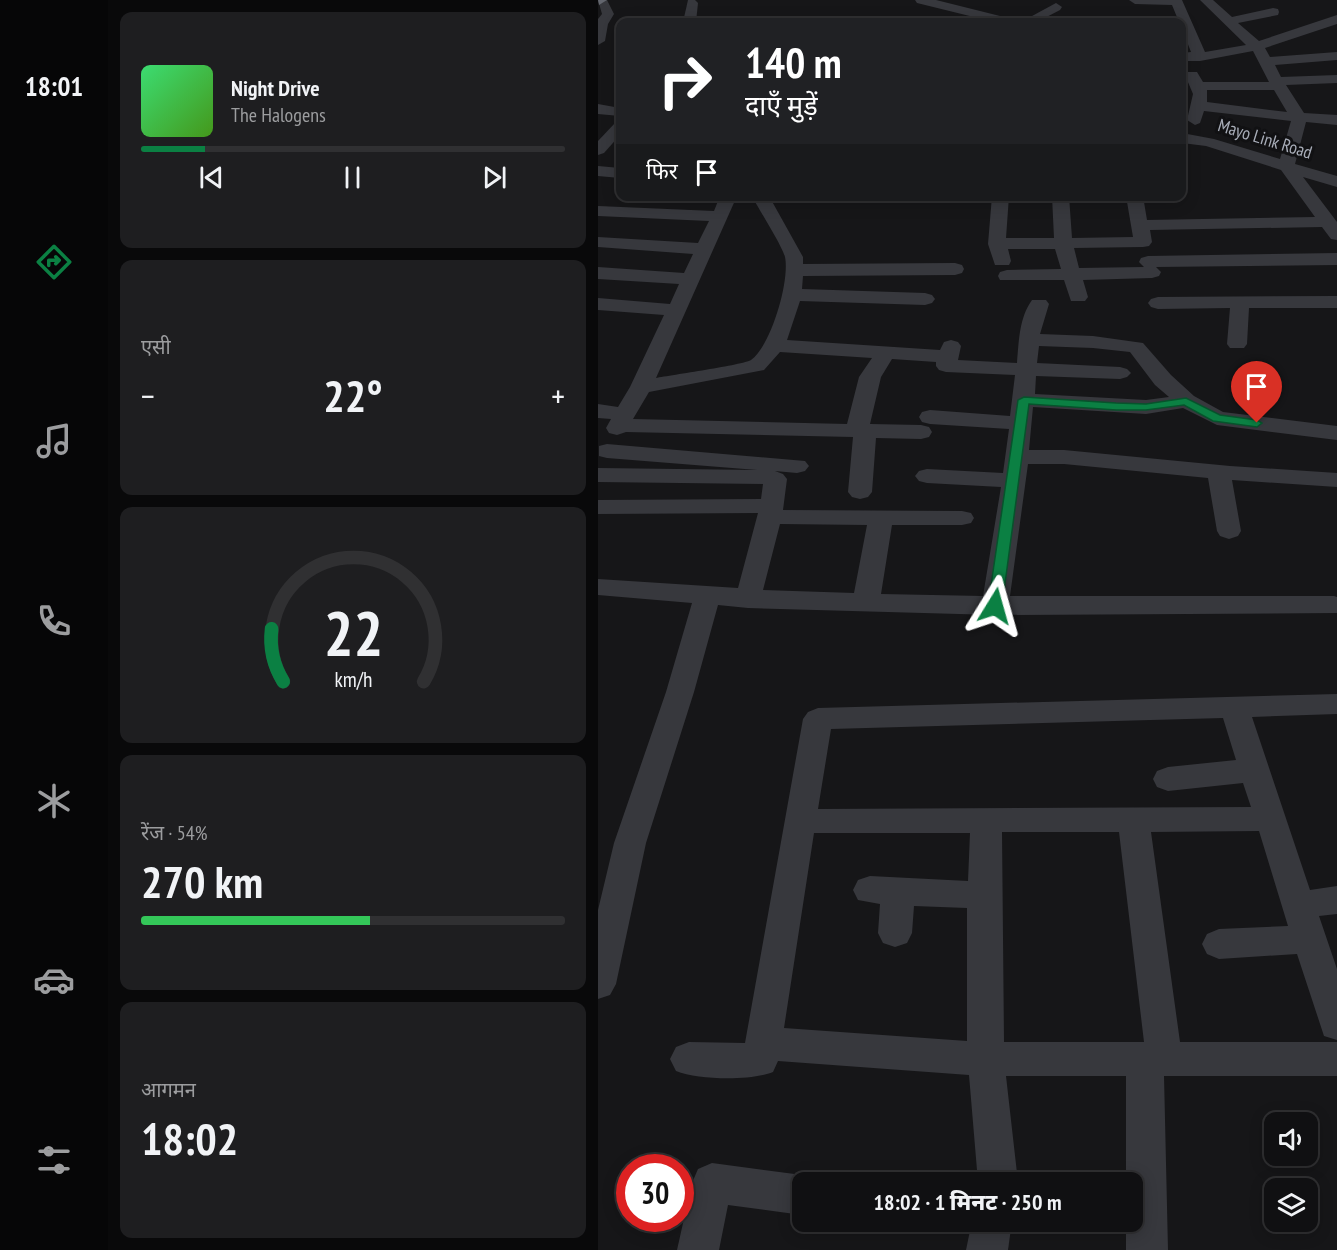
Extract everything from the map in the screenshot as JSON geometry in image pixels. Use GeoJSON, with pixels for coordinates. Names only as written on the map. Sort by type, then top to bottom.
{"type":"FeatureCollection","features":[{"type":"Feature","properties":{"kind":"street"},"geometry":{"type":"LineString","coordinates":[[599,0],[608,14],[601,24],[598,42],[616,43]]}},
{"type":"Feature","properties":{"kind":"street"},"geometry":{"type":"LineString","coordinates":[[920,0],[978,18]]}},
{"type":"Feature","properties":{"kind":"street"},"geometry":{"type":"LineString","coordinates":[[1135,0],[1176,0],[1184,18]]}},
{"type":"Feature","properties":{"kind":"street"},"geometry":{"type":"LineString","coordinates":[[1206,0],[1258,48],[1266,62],[1290,113],[1286,165],[1331,229]]}},
{"type":"Feature","properties":{"kind":"street"},"geometry":{"type":"LineString","coordinates":[[690,18],[692,3]]}},
{"type":"Feature","properties":{"kind":"street"},"geometry":{"type":"LineString","coordinates":[[1218,11],[1250,5]]}},
{"type":"Feature","properties":{"kind":"street"},"geometry":{"type":"LineString","coordinates":[[1036,18],[1057,7]]}},
{"type":"Feature","properties":{"kind":"street"},"geometry":{"type":"LineString","coordinates":[[1229,21],[1273,12]]}},
{"type":"Feature","properties":{"kind":"street"},"geometry":{"type":"LineString","coordinates":[[1186,24],[1200,57]]}},
{"type":"Feature","properties":{"kind":"street"},"geometry":{"type":"LineString","coordinates":[[1186,57],[1233,53],[1258,48],[1317,26],[1336,24]]}},
{"type":"Feature","properties":{"kind":"street"},"geometry":{"type":"LineString","coordinates":[[1266,62],[1336,56]]}},
{"type":"Feature","properties":{"kind":"street"},"geometry":{"type":"LineString","coordinates":[[1279,86],[1336,79]]}},
{"type":"Feature","properties":{"kind":"street"},"geometry":{"type":"LineString","coordinates":[[1207,132],[1194,120],[1200,105],[1196,81],[1336,91]]}},
{"type":"Feature","properties":{"kind":"street"},"geometry":{"type":"LineString","coordinates":[[1200,105],[1254,113],[1290,113]]}},
{"type":"Feature","properties":{"kind":"street"},"geometry":{"type":"LineString","coordinates":[[1200,105],[1290,113],[1336,120]]}},
{"type":"Feature","properties":{"kind":"street"},"geometry":{"type":"LineString","coordinates":[[598,110],[616,112]]}},
{"type":"Feature","properties":{"kind":"street"},"geometry":{"type":"LineString","coordinates":[[1246,130],[1254,113]]}},
{"type":"Feature","properties":{"kind":"street"},"geometry":{"type":"LineString","coordinates":[[1273,135],[1290,113]]}},
{"type":"Feature","properties":{"kind":"street"},"geometry":{"type":"LineString","coordinates":[[1186,129],[1207,132]]}},
{"type":"Feature","properties":{"kind":"street"},"geometry":{"type":"LineString","coordinates":[[598,150],[616,130]]}},
{"type":"Feature","properties":{"kind":"street","name":"Mayo Link Road"},"geometry":{"type":"LineString","coordinates":[[1186,137],[1207,132],[1286,165],[1336,182]]}},
{"type":"Feature","properties":{"kind":"street"},"geometry":{"type":"LineString","coordinates":[[598,171],[616,173]]}},
{"type":"Feature","properties":{"kind":"street"},"geometry":{"type":"LineString","coordinates":[[598,183],[616,185]]}},
{"type":"Feature","properties":{"kind":"street"},"geometry":{"type":"LineString","coordinates":[[726,201],[641,387],[602,458],[797,466],[773,502]]}},
{"type":"Feature","properties":{"kind":"street"},"geometry":{"type":"LineString","coordinates":[[641,387],[757,366],[775,345],[792,295],[794,257],[763,201]]}},
{"type":"Feature","properties":{"kind":"street"},"geometry":{"type":"LineString","coordinates":[[1001,201],[997,244],[1007,281],[1150,267],[1262,260],[1336,259]]}},
{"type":"Feature","properties":{"kind":"street"},"geometry":{"type":"LineString","coordinates":[[1060,201],[1063,243],[1078,297]]}},
{"type":"Feature","properties":{"kind":"street"},"geometry":{"type":"LineString","coordinates":[[1135,201],[1163,323]]}},
{"type":"Feature","properties":{"kind":"street"},"geometry":{"type":"LineString","coordinates":[[598,211],[719,216]]}},
{"type":"Feature","properties":{"kind":"street"},"geometry":{"type":"LineString","coordinates":[[997,244],[1063,243],[1244,223],[1331,229]]}},
{"type":"Feature","properties":{"kind":"street"},"geometry":{"type":"LineString","coordinates":[[1244,223],[1262,260]]}},
{"type":"Feature","properties":{"kind":"street"},"geometry":{"type":"LineString","coordinates":[[598,242],[703,249]]}},
{"type":"Feature","properties":{"kind":"street"},"geometry":{"type":"LineString","coordinates":[[794,270],[955,270]]}},
{"type":"Feature","properties":{"kind":"street"},"geometry":{"type":"LineString","coordinates":[[598,273],[690,279]]}},
{"type":"Feature","properties":{"kind":"street"},"geometry":{"type":"LineString","coordinates":[[792,295],[925,299]]}},
{"type":"Feature","properties":{"kind":"street"},"geometry":{"type":"LineString","coordinates":[[1237,344],[1240,302]]}},
{"type":"Feature","properties":{"kind":"street"},"geometry":{"type":"LineString","coordinates":[[1158,303],[1336,302]]}},
{"type":"Feature","properties":{"kind":"street"},"geometry":{"type":"LineString","coordinates":[[598,304],[676,310]]}},
{"type":"Feature","properties":{"kind":"street"},"geometry":{"type":"LineString","coordinates":[[995,606],[1017,457],[1031,326],[1039,304]]}},
{"type":"Feature","properties":{"kind":"street"},"geometry":{"type":"LineString","coordinates":[[1029,340],[1093,342],[1136,348],[1163,380],[1186,401],[1217,418],[1336,433]]}},
{"type":"Feature","properties":{"kind":"street"},"geometry":{"type":"LineString","coordinates":[[775,345],[885,352],[950,352],[946,366],[1120,373]]}},
{"type":"Feature","properties":{"kind":"street"},"geometry":{"type":"LineString","coordinates":[[860,492],[860,430],[870,377],[885,352]]}},
{"type":"Feature","properties":{"kind":"street"},"geometry":{"type":"LineString","coordinates":[[598,411],[622,419],[860,430],[1022,411],[1136,407],[1186,401]]}},
{"type":"Feature","properties":{"kind":"street"},"geometry":{"type":"LineString","coordinates":[[1017,457],[1064,457],[1219,472],[1336,480]]}},
{"type":"Feature","properties":{"kind":"street"},"geometry":{"type":"LineString","coordinates":[[1219,472],[1229,531]]}},
{"type":"Feature","properties":{"kind":"street"},"geometry":{"type":"LineString","coordinates":[[598,475],[770,477],[775,479],[773,502],[748,599]]}},
{"type":"Feature","properties":{"kind":"street"},"geometry":{"type":"LineString","coordinates":[[927,476],[1013,482]]}},
{"type":"Feature","properties":{"kind":"street"},"geometry":{"type":"LineString","coordinates":[[598,507],[773,502],[881,517],[962,518]]}},
{"type":"Feature","properties":{"kind":"street"},"geometry":{"type":"LineString","coordinates":[[866,602],[881,517]]}},
{"type":"Feature","properties":{"kind":"street"},"geometry":{"type":"LineString","coordinates":[[598,586],[748,599],[995,606],[1336,607]]}},
{"type":"Feature","properties":{"kind":"street"},"geometry":{"type":"LineString","coordinates":[[600,971],[630,843],[680,692],[707,597]]}},
{"type":"Feature","properties":{"kind":"street"},"geometry":{"type":"LineString","coordinates":[[689,1059],[760,1060],[818,719],[1336,704]]}},
{"type":"Feature","properties":{"kind":"street"},"geometry":{"type":"LineString","coordinates":[[1234,707],[1336,1024]]}},
{"type":"Feature","properties":{"kind":"street"},"geometry":{"type":"LineString","coordinates":[[1168,779],[1255,770]]}},
{"type":"Feature","properties":{"kind":"street"},"geometry":{"type":"LineString","coordinates":[[1133,819],[1154,1058],[1147,1250]]}},
{"type":"Feature","properties":{"kind":"street"},"geometry":{"type":"LineString","coordinates":[[801,821],[1270,819]]}},
{"type":"Feature","properties":{"kind":"street"},"geometry":{"type":"LineString","coordinates":[[986,820],[984,895],[986,1059],[997,1172]]}},
{"type":"Feature","properties":{"kind":"street"},"geometry":{"type":"LineString","coordinates":[[895,933],[884,891],[984,895]]}},
{"type":"Feature","properties":{"kind":"street"},"geometry":{"type":"LineString","coordinates":[[1298,905],[1336,900]]}},
{"type":"Feature","properties":{"kind":"street"},"geometry":{"type":"LineString","coordinates":[[1219,944],[1309,939]]}},
{"type":"Feature","properties":{"kind":"street"},"geometry":{"type":"LineString","coordinates":[[763,1043],[986,1059],[1336,1059]]}},
{"type":"Feature","properties":{"kind":"street"},"geometry":{"type":"LineString","coordinates":[[698,1250],[712,1183],[792,1195]]}},
{"type":"Feature","properties":{"kind":"street"},"geometry":{"type":"LineString","coordinates":[[987,1250],[990,1232]]}},
{"type":"Feature","properties":{"kind":"route"},"geometry":{"type":"LineString","coordinates":[[995,606],[1024,400],[1116,407],[1146,407],[1186,401],[1217,418],[1257,423]]}}]}
